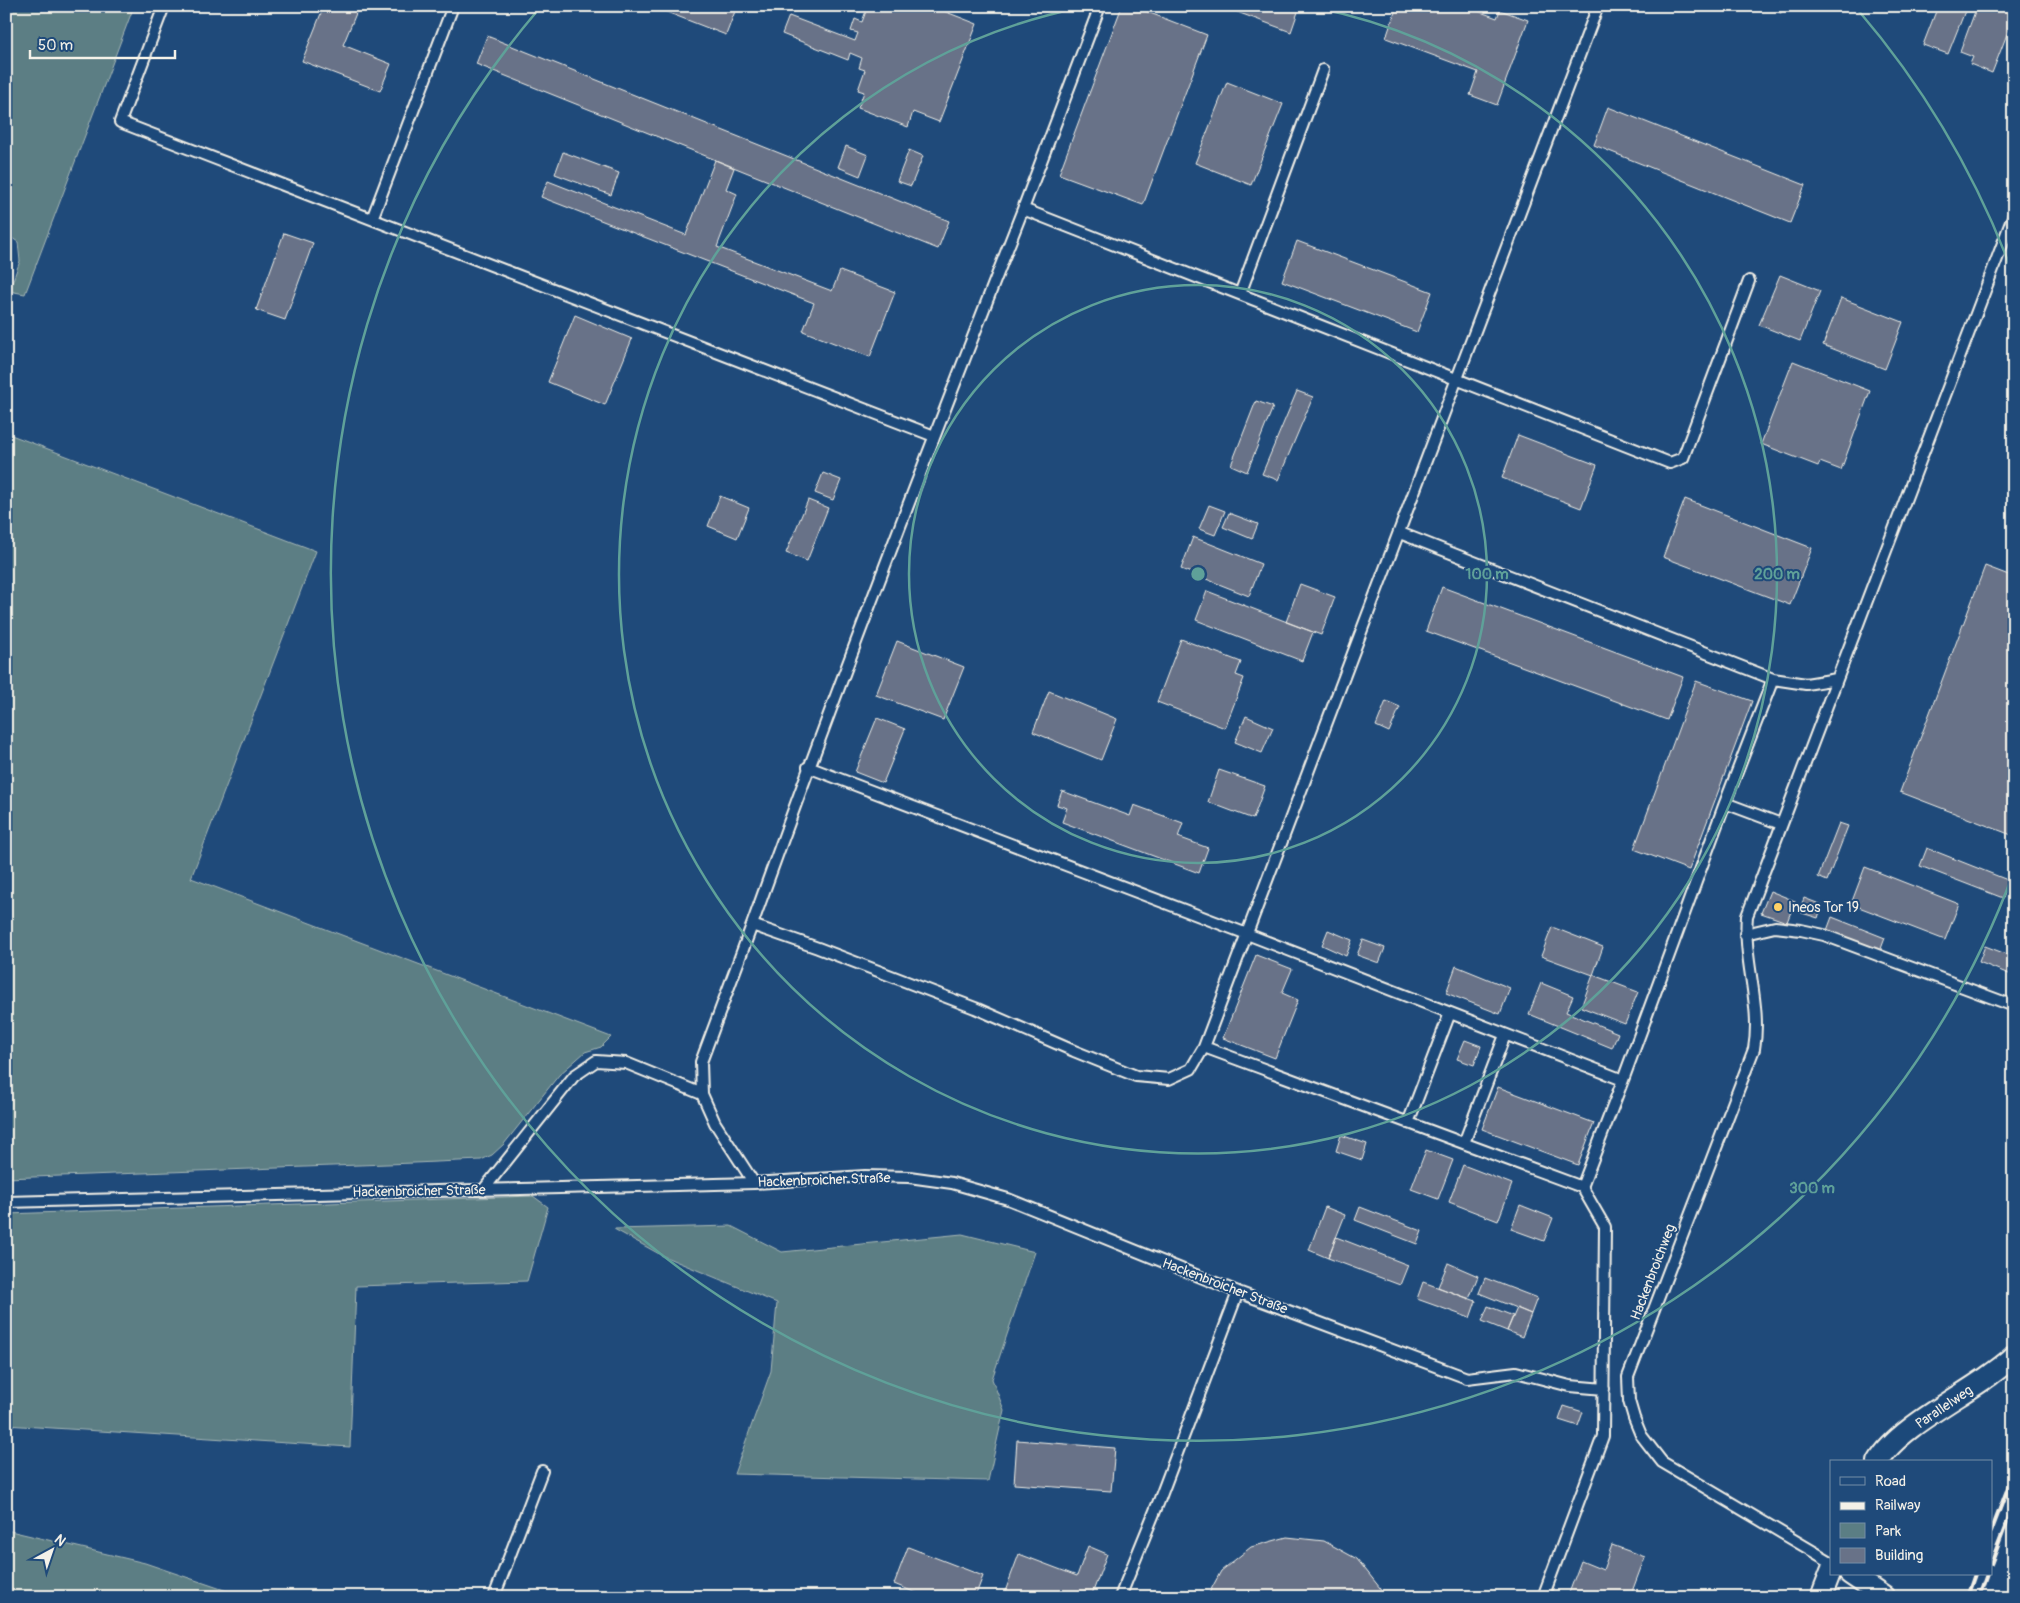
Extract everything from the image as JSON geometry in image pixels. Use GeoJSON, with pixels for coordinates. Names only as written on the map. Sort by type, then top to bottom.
{"type":"FeatureCollection","features":[{"type":"Feature","properties":{"kind":"street","name":"Parallelweg"},"geometry":{"type":"LineString","coordinates":[[1880,1460],[1894,1443],[1920,1422],[1976,1385],[2014,1356]]}},
{"type":"Feature","properties":{"kind":"street"},"geometry":{"type":"LineString","coordinates":[[1821,1597],[1830,1574]]}},
{"type":"Feature","properties":{"kind":"street"},"geometry":{"type":"LineString","coordinates":[[1853,1576],[1884,1597]]}},
{"type":"Feature","properties":{"kind":"lane"},"geometry":{"type":"LineString","coordinates":[[164,6],[120,122],[934,436]]}},
{"type":"Feature","properties":{"kind":"lane"},"geometry":{"type":"LineString","coordinates":[[372,219],[453,6]]}},
{"type":"Feature","properties":{"kind":"lane"},"geometry":{"type":"LineString","coordinates":[[754,1183],[715,1123],[702,1094],[701,1062],[808,767],[1100,6]]}},
{"type":"Feature","properties":{"kind":"lane"},"geometry":{"type":"LineString","coordinates":[[752,925],[975,1008],[1136,1076],[1169,1079],[1191,1069],[1204,1047],[1598,6]]}},
{"type":"Feature","properties":{"kind":"lane"},"geometry":{"type":"LineString","coordinates":[[1240,294],[1323,70]]}},
{"type":"Feature","properties":{"kind":"lane"},"geometry":{"type":"LineString","coordinates":[[1023,209],[1670,463],[1683,458],[1749,281]]}},
{"type":"Feature","properties":{"kind":"lane","name":"Hackenbroichweg"},"geometry":{"type":"LineString","coordinates":[[1830,1561],[1662,1462],[1642,1435],[1629,1401],[1628,1377],[1754,1049],[1757,1032],[1746,934],[1747,916],[2014,214]]}},
{"type":"Feature","properties":{"kind":"lane"},"geometry":{"type":"LineString","coordinates":[[1400,533],[1773,679],[1806,684],[1837,678]]}},
{"type":"Feature","properties":{"kind":"lane"},"geometry":{"type":"LineString","coordinates":[[1582,1187],[1773,679]]}},
{"type":"Feature","properties":{"kind":"lane"},"geometry":{"type":"LineString","coordinates":[[808,767],[1623,1080]]}},
{"type":"Feature","properties":{"kind":"lane"},"geometry":{"type":"LineString","coordinates":[[1725,803],[1781,824]]}},
{"type":"Feature","properties":{"kind":"lane"},"geometry":{"type":"LineString","coordinates":[[1746,934],[1775,927],[1824,935],[2014,1006]]}},
{"type":"Feature","properties":{"kind":"lane"},"geometry":{"type":"LineString","coordinates":[[1408,1123],[1450,1013]]}},
{"type":"Feature","properties":{"kind":"lane"},"geometry":{"type":"LineString","coordinates":[[1464,1144],[1505,1035]]}},
{"type":"Feature","properties":{"kind":"lane"},"geometry":{"type":"LineString","coordinates":[[1204,1047],[1582,1187],[1605,1227],[1603,1436],[1543,1597]]}},
{"type":"Feature","properties":{"kind":"lane"},"geometry":{"type":"LineString","coordinates":[[484,1189],[574,1076],[596,1061],[626,1063],[702,1094]]}},
{"type":"Feature","properties":{"kind":"lane","name":"Hackenbroicher Straße"},"geometry":{"type":"LineString","coordinates":[[6,1202],[754,1183],[865,1176],[909,1177],[952,1183],[1008,1199],[1238,1292],[1466,1378],[1516,1372],[1570,1386],[1604,1389]]}},
{"type":"Feature","properties":{"kind":"lane"},"geometry":{"type":"LineString","coordinates":[[1120,1597],[1160,1501],[1238,1292]]}},
{"type":"Feature","properties":{"kind":"lane"},"geometry":{"type":"LineString","coordinates":[[494,1597],[542,1471]]}},
{"type":"Feature","properties":{"kind":"green space"},"geometry":{"type":"Polygon","coordinates":[[[6,6],[134,6],[25,294],[9,291],[20,261],[18,242],[6,234],[6,6]]]}},
{"type":"Feature","properties":{"kind":"green space"},"geometry":{"type":"Polygon","coordinates":[[[6,433],[316,551],[191,878],[611,1037],[601,1047],[585,1052],[559,1075],[504,1144],[492,1155],[481,1160],[6,1178],[6,433]]]}},
{"type":"Feature","properties":{"kind":"green space"},"geometry":{"type":"Polygon","coordinates":[[[533,1196],[548,1207],[527,1281],[356,1286],[350,1447],[6,1425],[6,1214],[533,1196]]]}},
{"type":"Feature","properties":{"kind":"green space"},"geometry":{"type":"Polygon","coordinates":[[[731,1226],[782,1252],[962,1234],[1035,1252],[992,1379],[1004,1410],[988,1481],[734,1474],[771,1371],[777,1303],[663,1256],[614,1229],[731,1226]]]}},
{"type":"Feature","properties":{"kind":"green space"},"geometry":{"type":"Polygon","coordinates":[[[6,1530],[145,1563],[236,1594],[235,1597],[6,1597],[6,1530]]]}},
{"type":"Feature","properties":{"kind":"building"},"geometry":{"type":"Polygon","coordinates":[[[324,6],[359,6],[343,45],[391,64],[380,91],[302,61],[324,6]]]}},
{"type":"Feature","properties":{"kind":"building"},"geometry":{"type":"Polygon","coordinates":[[[651,6],[737,6],[726,35],[651,6]]]}},
{"type":"Feature","properties":{"kind":"building"},"geometry":{"type":"Polygon","coordinates":[[[855,6],[931,6],[977,24],[939,122],[913,112],[908,127],[858,108],[864,92],[858,90],[865,70],[859,68],[862,58],[850,53],[848,60],[782,34],[789,16],[855,41],[858,33],[851,31],[855,19],[862,22],[866,11],[855,6]]]}},
{"type":"Feature","properties":{"kind":"building"},"geometry":{"type":"Polygon","coordinates":[[[1122,6],[1132,6],[1207,35],[1143,205],[1059,174],[1122,6]]]}},
{"type":"Feature","properties":{"kind":"building"},"geometry":{"type":"Polygon","coordinates":[[[1221,6],[1300,6],[1291,32],[1221,6]]]}},
{"type":"Feature","properties":{"kind":"building"},"geometry":{"type":"Polygon","coordinates":[[[1397,6],[1464,6],[1497,18],[1500,10],[1528,20],[1497,105],[1470,95],[1478,72],[1386,38],[1397,6]]]}},
{"type":"Feature","properties":{"kind":"building"},"geometry":{"type":"Polygon","coordinates":[[[1765,6],[1784,6],[1781,13],[1765,6]]]}},
{"type":"Feature","properties":{"kind":"building"},"geometry":{"type":"Polygon","coordinates":[[[1938,6],[1967,6],[1948,54],[1923,45],[1938,6]]]}},
{"type":"Feature","properties":{"kind":"building"},"geometry":{"type":"Polygon","coordinates":[[[1977,6],[2014,6],[2014,16],[1992,73],[1970,64],[1973,57],[1960,52],[1977,6]]]}},
{"type":"Feature","properties":{"kind":"building"},"geometry":{"type":"Polygon","coordinates":[[[487,36],[949,221],[938,249],[476,64],[487,36]]]}},
{"type":"Feature","properties":{"kind":"building"},"geometry":{"type":"Polygon","coordinates":[[[1227,82],[1283,104],[1251,185],[1195,163],[1227,82]]]}},
{"type":"Feature","properties":{"kind":"building"},"geometry":{"type":"Polygon","coordinates":[[[1608,107],[1805,185],[1790,223],[1594,145],[1608,107]]]}},
{"type":"Feature","properties":{"kind":"building"},"geometry":{"type":"Polygon","coordinates":[[[846,146],[868,155],[860,176],[838,167],[846,146]]]}},
{"type":"Feature","properties":{"kind":"building"},"geometry":{"type":"Polygon","coordinates":[[[909,150],[923,156],[911,186],[897,181],[909,150]]]}},
{"type":"Feature","properties":{"kind":"building"},"geometry":{"type":"Polygon","coordinates":[[[563,152],[619,173],[611,195],[555,174],[563,152]]]}},
{"type":"Feature","properties":{"kind":"building"},"geometry":{"type":"Polygon","coordinates":[[[715,160],[734,168],[726,189],[737,194],[717,247],[832,291],[840,271],[895,292],[870,357],[803,331],[814,303],[541,197],[548,181],[686,235],[715,160]]]}},
{"type":"Feature","properties":{"kind":"building"},"geometry":{"type":"Polygon","coordinates":[[[284,233],[313,243],[285,320],[256,310],[284,233]]]}},
{"type":"Feature","properties":{"kind":"building"},"geometry":{"type":"Polygon","coordinates":[[[1297,241],[1432,292],[1417,332],[1282,281],[1297,241]]]}},
{"type":"Feature","properties":{"kind":"building"},"geometry":{"type":"Polygon","coordinates":[[[1780,275],[1820,291],[1800,341],[1759,325],[1780,275]]]}},
{"type":"Feature","properties":{"kind":"building"},"geometry":{"type":"Polygon","coordinates":[[[1841,298],[1903,322],[1885,369],[1823,345],[1841,298]]]}},
{"type":"Feature","properties":{"kind":"building"},"geometry":{"type":"Polygon","coordinates":[[[575,315],[632,339],[605,405],[548,382],[575,315]]]}},
{"type":"Feature","properties":{"kind":"building"},"geometry":{"type":"Polygon","coordinates":[[[1793,361],[1870,391],[1841,470],[1820,462],[1818,466],[1761,444],[1793,361]]]}},
{"type":"Feature","properties":{"kind":"building"},"geometry":{"type":"Polygon","coordinates":[[[1297,391],[1313,397],[1278,480],[1262,474],[1297,391]]]}},
{"type":"Feature","properties":{"kind":"building"},"geometry":{"type":"Polygon","coordinates":[[[1256,401],[1273,407],[1247,472],[1231,465],[1256,401]]]}},
{"type":"Feature","properties":{"kind":"building"},"geometry":{"type":"Polygon","coordinates":[[[1518,435],[1597,465],[1581,508],[1502,478],[1518,435]]]}},
{"type":"Feature","properties":{"kind":"building"},"geometry":{"type":"Polygon","coordinates":[[[823,473],[841,480],[833,500],[815,493],[823,473]]]}},
{"type":"Feature","properties":{"kind":"building"},"geometry":{"type":"Polygon","coordinates":[[[720,496],[749,508],[737,538],[708,526],[720,496]]]}},
{"type":"Feature","properties":{"kind":"building"},"geometry":{"type":"Polygon","coordinates":[[[1685,499],[1812,548],[1790,605],[1663,557],[1685,499]]]}},
{"type":"Feature","properties":{"kind":"building"},"geometry":{"type":"Polygon","coordinates":[[[808,500],[828,508],[807,561],[786,553],[808,500]]]}},
{"type":"Feature","properties":{"kind":"building"},"geometry":{"type":"Polygon","coordinates":[[[1209,505],[1225,511],[1215,535],[1199,529],[1209,505]]]}},
{"type":"Feature","properties":{"kind":"building"},"geometry":{"type":"Polygon","coordinates":[[[1229,513],[1258,524],[1252,539],[1223,527],[1229,513]]]}},
{"type":"Feature","properties":{"kind":"building"},"geometry":{"type":"Polygon","coordinates":[[[1193,537],[1261,564],[1249,596],[1181,569],[1193,537]]]}},
{"type":"Feature","properties":{"kind":"building"},"geometry":{"type":"Polygon","coordinates":[[[1985,566],[2014,577],[2014,836],[1900,792],[1985,566]]]}},
{"type":"Feature","properties":{"kind":"building"},"geometry":{"type":"Polygon","coordinates":[[[1300,584],[1335,597],[1321,635],[1286,622],[1300,584]]]}},
{"type":"Feature","properties":{"kind":"building"},"geometry":{"type":"Polygon","coordinates":[[[1442,587],[1683,677],[1667,720],[1426,631],[1442,587]]]}},
{"type":"Feature","properties":{"kind":"building"},"geometry":{"type":"Polygon","coordinates":[[[1207,591],[1313,632],[1302,661],[1196,620],[1207,591]]]}},
{"type":"Feature","properties":{"kind":"building"},"geometry":{"type":"Polygon","coordinates":[[[1181,639],[1241,662],[1236,675],[1244,678],[1225,728],[1157,702],[1181,639]]]}},
{"type":"Feature","properties":{"kind":"building"},"geometry":{"type":"Polygon","coordinates":[[[897,641],[964,667],[943,720],[876,695],[897,641]]]}},
{"type":"Feature","properties":{"kind":"building"},"geometry":{"type":"Polygon","coordinates":[[[1696,681],[1752,701],[1689,870],[1634,849],[1696,681]]]}},
{"type":"Feature","properties":{"kind":"building"},"geometry":{"type":"Polygon","coordinates":[[[1049,691],[1117,719],[1101,760],[1033,732],[1049,691]]]}},
{"type":"Feature","properties":{"kind":"building"},"geometry":{"type":"Polygon","coordinates":[[[1386,701],[1400,707],[1389,732],[1376,726],[1386,701]]]}},
{"type":"Feature","properties":{"kind":"building"},"geometry":{"type":"Polygon","coordinates":[[[1246,716],[1273,728],[1262,753],[1235,742],[1246,716]]]}},
{"type":"Feature","properties":{"kind":"building"},"geometry":{"type":"Polygon","coordinates":[[[877,718],[905,729],[883,783],[855,772],[877,718]]]}},
{"type":"Feature","properties":{"kind":"building"},"geometry":{"type":"Polygon","coordinates":[[[1219,770],[1265,786],[1253,819],[1208,802],[1219,770]]]}},
{"type":"Feature","properties":{"kind":"building"},"geometry":{"type":"Polygon","coordinates":[[[1062,791],[1130,816],[1134,805],[1183,823],[1178,837],[1208,848],[1199,873],[1062,822],[1067,808],[1057,805],[1062,791]]]}},
{"type":"Feature","properties":{"kind":"building"},"geometry":{"type":"Polygon","coordinates":[[[1839,823],[1848,826],[1827,881],[1818,877],[1839,823]]]}},
{"type":"Feature","properties":{"kind":"building"},"geometry":{"type":"Polygon","coordinates":[[[1927,848],[2010,881],[2003,898],[1920,866],[1927,848]]]}},
{"type":"Feature","properties":{"kind":"building"},"geometry":{"type":"Polygon","coordinates":[[[1865,867],[1959,904],[1945,940],[1851,904],[1865,867]]]}},
{"type":"Feature","properties":{"kind":"building","name":"Ineos Tor 19"},"geometry":{"type":"Polygon","coordinates":[[[1770,891],[1795,901],[1787,922],[1761,913],[1770,891]]]}},
{"type":"Feature","properties":{"kind":"building"},"geometry":{"type":"Polygon","coordinates":[[[1804,898],[1822,905],[1818,918],[1799,912],[1804,898]]]}},
{"type":"Feature","properties":{"kind":"building"},"geometry":{"type":"Polygon","coordinates":[[[1832,917],[1885,938],[1879,954],[1826,933],[1832,917]]]}},
{"type":"Feature","properties":{"kind":"building"},"geometry":{"type":"Polygon","coordinates":[[[1552,927],[1603,947],[1593,975],[1541,956],[1552,927]]]}},
{"type":"Feature","properties":{"kind":"building"},"geometry":{"type":"Polygon","coordinates":[[[1328,930],[1352,940],[1346,956],[1322,945],[1328,930]]]}},
{"type":"Feature","properties":{"kind":"building"},"geometry":{"type":"Polygon","coordinates":[[[1363,940],[1385,948],[1379,963],[1357,955],[1363,940]]]}},
{"type":"Feature","properties":{"kind":"building"},"geometry":{"type":"Polygon","coordinates":[[[1985,946],[2014,957],[2014,976],[1979,962],[1985,946]]]}},
{"type":"Feature","properties":{"kind":"building"},"geometry":{"type":"Polygon","coordinates":[[[1256,955],[1292,969],[1282,993],[1298,1000],[1275,1058],[1223,1038],[1256,955]]]}},
{"type":"Feature","properties":{"kind":"building"},"geometry":{"type":"Polygon","coordinates":[[[1456,966],[1510,988],[1500,1014],[1446,993],[1456,966]]]}},
{"type":"Feature","properties":{"kind":"building"},"geometry":{"type":"Polygon","coordinates":[[[1593,975],[1638,992],[1625,1024],[1581,1007],[1593,975]]]}},
{"type":"Feature","properties":{"kind":"building"},"geometry":{"type":"Polygon","coordinates":[[[1541,983],[1573,996],[1566,1012],[1618,1033],[1612,1048],[1529,1014],[1541,983]]]}},
{"type":"Feature","properties":{"kind":"building"},"geometry":{"type":"Polygon","coordinates":[[[1465,1040],[1481,1046],[1474,1065],[1457,1059],[1465,1040]]]}},
{"type":"Feature","properties":{"kind":"building"},"geometry":{"type":"Polygon","coordinates":[[[1498,1087],[1594,1123],[1578,1165],[1482,1129],[1498,1087]]]}},
{"type":"Feature","properties":{"kind":"building"},"geometry":{"type":"Polygon","coordinates":[[[1341,1135],[1367,1144],[1362,1160],[1336,1151],[1341,1135]]]}},
{"type":"Feature","properties":{"kind":"building"},"geometry":{"type":"Polygon","coordinates":[[[1426,1150],[1453,1160],[1438,1199],[1411,1189],[1426,1150]]]}},
{"type":"Feature","properties":{"kind":"building"},"geometry":{"type":"Polygon","coordinates":[[[1463,1165],[1512,1184],[1498,1221],[1449,1202],[1463,1165]]]}},
{"type":"Feature","properties":{"kind":"building"},"geometry":{"type":"Polygon","coordinates":[[[1520,1205],[1553,1218],[1544,1241],[1511,1229],[1520,1205]]]}},
{"type":"Feature","properties":{"kind":"building"},"geometry":{"type":"Polygon","coordinates":[[[1325,1207],[1345,1215],[1328,1258],[1309,1250],[1325,1207]]]}},
{"type":"Feature","properties":{"kind":"building"},"geometry":{"type":"Polygon","coordinates":[[[1360,1207],[1422,1231],[1417,1244],[1355,1220],[1360,1207]]]}},
{"type":"Feature","properties":{"kind":"building"},"geometry":{"type":"Polygon","coordinates":[[[1336,1237],[1408,1265],[1400,1285],[1328,1258],[1336,1237]]]}},
{"type":"Feature","properties":{"kind":"building"},"geometry":{"type":"Polygon","coordinates":[[[1448,1263],[1478,1276],[1469,1299],[1438,1287],[1448,1263]]]}},
{"type":"Feature","properties":{"kind":"building"},"geometry":{"type":"Polygon","coordinates":[[[1485,1278],[1537,1298],[1531,1314],[1479,1293],[1485,1278]]]}},
{"type":"Feature","properties":{"kind":"building"},"geometry":{"type":"Polygon","coordinates":[[[1423,1282],[1476,1301],[1470,1318],[1417,1299],[1423,1282]]]}},
{"type":"Feature","properties":{"kind":"building"},"geometry":{"type":"Polygon","coordinates":[[[1488,1306],[1513,1316],[1507,1331],[1482,1321],[1488,1306]]]}},
{"type":"Feature","properties":{"kind":"building"},"geometry":{"type":"Polygon","coordinates":[[[1517,1308],[1531,1314],[1522,1337],[1507,1331],[1517,1308]]]}},
{"type":"Feature","properties":{"kind":"building"},"geometry":{"type":"Polygon","coordinates":[[[1564,1406],[1583,1412],[1578,1426],[1559,1420],[1564,1406]]]}},
{"type":"Feature","properties":{"kind":"building"},"geometry":{"type":"Polygon","coordinates":[[[1017,1440],[1115,1448],[1111,1491],[1014,1484],[1017,1440]]]}},
{"type":"Feature","properties":{"kind":"building"},"geometry":{"type":"Polygon","coordinates":[[[1287,1537],[1324,1541],[1357,1559],[1380,1588],[1383,1597],[1207,1597],[1221,1571],[1251,1547],[1287,1537]]]}},
{"type":"Feature","properties":{"kind":"building"},"geometry":{"type":"Polygon","coordinates":[[[1612,1545],[1645,1557],[1630,1597],[1579,1597],[1569,1593],[1581,1561],[1603,1570],[1612,1545]]]}},
{"type":"Feature","properties":{"kind":"building"},"geometry":{"type":"Polygon","coordinates":[[[1088,1546],[1107,1554],[1091,1597],[1003,1597],[1019,1554],[1077,1576],[1088,1546]]]}},
{"type":"Feature","properties":{"kind":"building"},"geometry":{"type":"Polygon","coordinates":[[[908,1547],[983,1576],[975,1597],[926,1597],[894,1584],[908,1547]]]}},
{"type":"Feature","properties":{"kind":"railway"},"geometry":{"type":"LineString","coordinates":[[1992,1529],[2014,1472]]}},
{"type":"Feature","properties":{"kind":"railway"},"geometry":{"type":"LineString","coordinates":[[1992,1561],[2014,1504]]}},
{"type":"Feature","properties":{"kind":"railway"},"geometry":{"type":"LineString","coordinates":[[1967,1597],[1974,1576]]}},
{"type":"Feature","properties":{"kind":"railway"},"geometry":{"type":"LineString","coordinates":[[1979,1597],[1986,1576]]}},
{"type":"Feature","properties":{"kind":"place","name":"Ineos Tor 19"},"geometry":{"type":"Point","coordinates":[1778,907]}}]}
